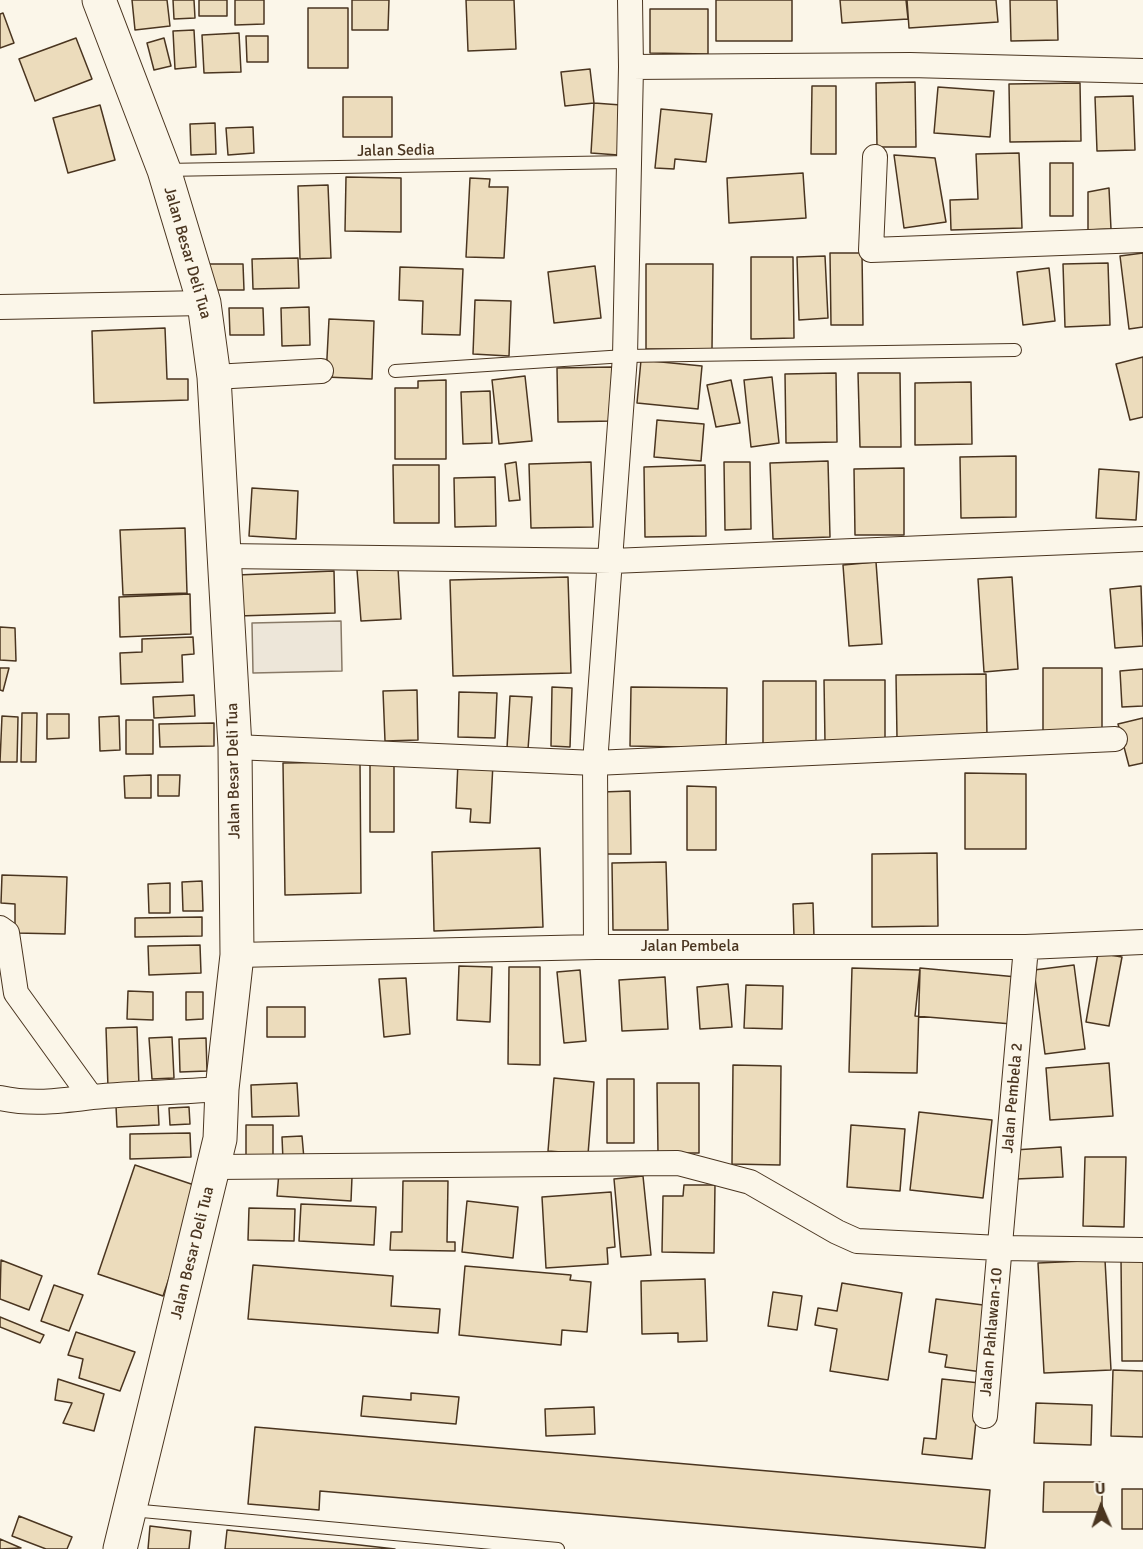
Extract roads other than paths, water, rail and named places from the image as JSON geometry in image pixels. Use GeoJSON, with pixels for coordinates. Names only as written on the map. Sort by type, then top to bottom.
{"type":"FeatureCollection","features":[{"type":"Feature","properties":{"kind":"main road","name":"Jalan Besar Deli Tua"},"geometry":{"type":"LineString","coordinates":[[99,0],[164,170],[204,303],[214,377],[235,747],[237,955],[222,1089],[222,1122],[215,1167],[120,1549]]}},
{"type":"Feature","properties":{"kind":"street"},"geometry":{"type":"LineString","coordinates":[[596,946],[596,763],[625,356],[632,67],[630,0]]}},
{"type":"Feature","properties":{"kind":"street"},"geometry":{"type":"LineString","coordinates":[[632,67],[910,64],[1143,71]]}},
{"type":"Feature","properties":{"kind":"street"},"geometry":{"type":"LineString","coordinates":[[874,157],[870,250],[1143,240]]}},
{"type":"Feature","properties":{"kind":"street"},"geometry":{"type":"LineString","coordinates":[[0,307],[204,303]]}},
{"type":"Feature","properties":{"kind":"street"},"geometry":{"type":"LineString","coordinates":[[214,377],[321,371]]}},
{"type":"Feature","properties":{"kind":"street"},"geometry":{"type":"LineString","coordinates":[[225,556],[612,561],[1143,539]]}},
{"type":"Feature","properties":{"kind":"street"},"geometry":{"type":"LineString","coordinates":[[235,747],[596,763],[1115,739]]}},
{"type":"Feature","properties":{"kind":"street"},"geometry":{"type":"LineString","coordinates":[[0,928],[7,933],[16,993],[91,1097]]}},
{"type":"Feature","properties":{"kind":"street","name":"Jalan Pembela"},"geometry":{"type":"LineString","coordinates":[[237,955],[596,946],[1026,947],[1143,942]]}},
{"type":"Feature","properties":{"kind":"street","name":"Jalan Pembela 2"},"geometry":{"type":"LineString","coordinates":[[1000,1248],[1026,947]]}},
{"type":"Feature","properties":{"kind":"street"},"geometry":{"type":"LineString","coordinates":[[0,1098],[21,1102],[55,1103],[91,1097],[222,1089]]}},
{"type":"Feature","properties":{"kind":"street"},"geometry":{"type":"LineString","coordinates":[[215,1167],[678,1163],[750,1182],[857,1241],[1000,1248],[1143,1250]]}},
{"type":"Feature","properties":{"kind":"street","name":"Jalan Pahlawan-10"},"geometry":{"type":"LineString","coordinates":[[985,1416],[1000,1248]]}},
{"type":"Feature","properties":{"kind":"lane","name":"Jalan Sedia"},"geometry":{"type":"LineString","coordinates":[[164,170],[628,162]]}},
{"type":"Feature","properties":{"kind":"lane"},"geometry":{"type":"LineString","coordinates":[[395,371],[625,356],[1015,350]]}},
{"type":"Feature","properties":{"kind":"lane"},"geometry":{"type":"LineString","coordinates":[[130,1510],[558,1549]]}}]}
